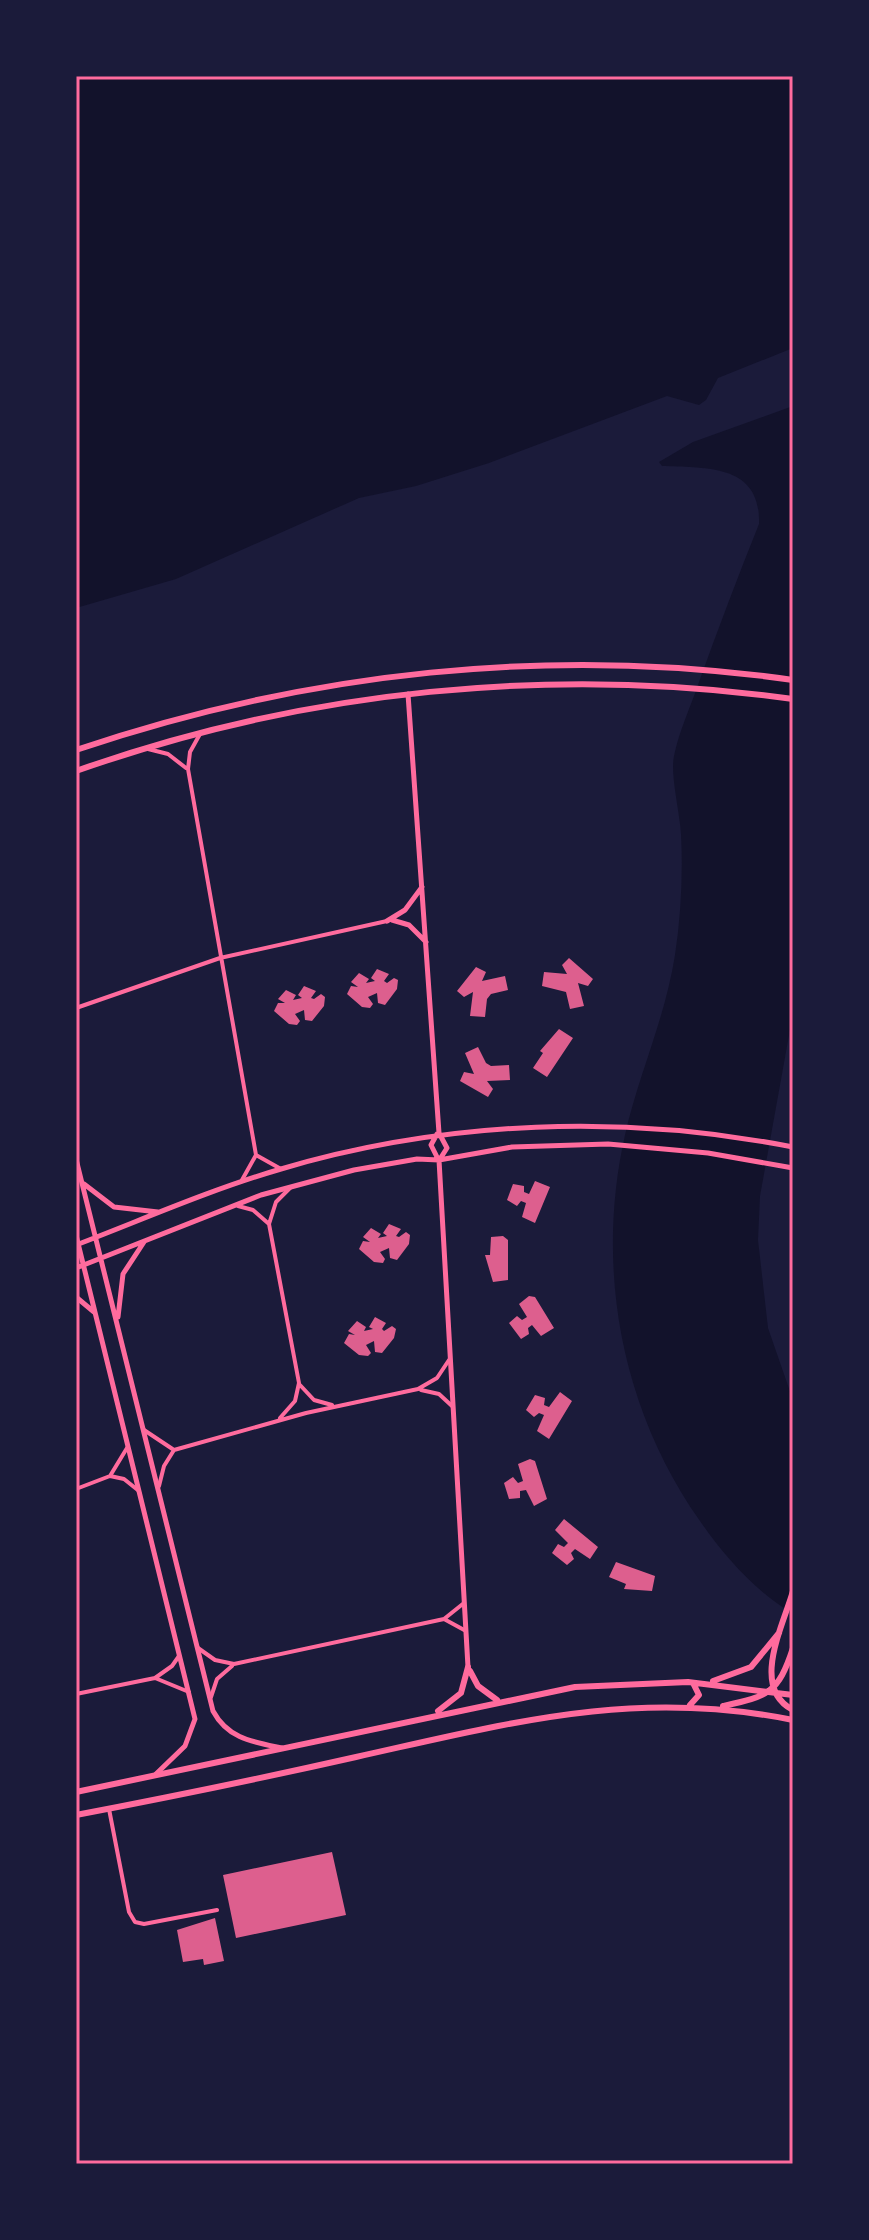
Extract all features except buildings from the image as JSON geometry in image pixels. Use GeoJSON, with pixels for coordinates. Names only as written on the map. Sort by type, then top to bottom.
{"type":"FeatureCollection","features":[{"type":"Feature","properties":{"kind":"main road"},"geometry":{"type":"LineString","coordinates":[[76,750],[218,708],[368,680],[508,667],[645,666],[793,680]]}},
{"type":"Feature","properties":{"kind":"main road"},"geometry":{"type":"LineString","coordinates":[[76,771],[201,732],[296,711],[408,694],[509,686],[644,685],[793,699]]}},
{"type":"Feature","properties":{"kind":"main road"},"geometry":{"type":"LineString","coordinates":[[793,1591],[771,1673],[772,1690],[782,1704],[793,1710]]}},
{"type":"Feature","properties":{"kind":"main road"},"geometry":{"type":"LineString","coordinates":[[704,1683],[751,1667],[783,1627]]}},
{"type":"Feature","properties":{"kind":"main road"},"geometry":{"type":"LineString","coordinates":[[716,1708],[757,1699],[772,1690],[783,1676],[793,1648]]}},
{"type":"Feature","properties":{"kind":"main road"},"geometry":{"type":"LineString","coordinates":[[468,1667],[478,1686],[497,1701]]}},
{"type":"Feature","properties":{"kind":"main road"},"geometry":{"type":"LineString","coordinates":[[435,1714],[461,1693],[468,1667]]}},
{"type":"Feature","properties":{"kind":"main road"},"geometry":{"type":"LineString","coordinates":[[687,1706],[693,1705],[699,1695],[698,1688],[688,1682]]}},
{"type":"Feature","properties":{"kind":"main road"},"geometry":{"type":"LineString","coordinates":[[76,1792],[497,1701],[597,1684],[688,1682],[793,1695]]}},
{"type":"Feature","properties":{"kind":"main road"},"geometry":{"type":"LineString","coordinates":[[76,1815],[228,1787],[550,1714],[632,1706],[687,1706],[793,1720]]}},
{"type":"Feature","properties":{"kind":"street"},"geometry":{"type":"LineString","coordinates":[[408,694],[439,1133],[447,1148],[439,1160]]}},
{"type":"Feature","properties":{"kind":"street"},"geometry":{"type":"LineString","coordinates":[[201,732],[190,752],[188,769],[256,1155],[241,1182]]}},
{"type":"Feature","properties":{"kind":"street"},"geometry":{"type":"LineString","coordinates":[[145,748],[168,754],[188,769]]}},
{"type":"Feature","properties":{"kind":"street"},"geometry":{"type":"LineString","coordinates":[[76,1008],[220,958],[387,921],[405,910],[423,887]]}},
{"type":"Feature","properties":{"kind":"street"},"geometry":{"type":"LineString","coordinates":[[387,921],[409,925],[426,942]]}},
{"type":"Feature","properties":{"kind":"street"},"geometry":{"type":"LineString","coordinates":[[77,1244],[281,1169],[439,1133],[609,1124],[793,1147]]}},
{"type":"Feature","properties":{"kind":"street"},"geometry":{"type":"LineString","coordinates":[[439,1133],[431,1145],[439,1160],[468,1667]]}},
{"type":"Feature","properties":{"kind":"street"},"geometry":{"type":"LineString","coordinates":[[76,1268],[232,1205],[292,1186],[417,1159],[439,1160],[496,1149],[608,1144],[775,1163],[793,1168]]}},
{"type":"Feature","properties":{"kind":"street"},"geometry":{"type":"LineString","coordinates":[[256,1155],[281,1169]]}},
{"type":"Feature","properties":{"kind":"street"},"geometry":{"type":"LineString","coordinates":[[76,1159],[213,1711],[228,1731],[239,1738],[285,1749]]}},
{"type":"Feature","properties":{"kind":"street"},"geometry":{"type":"LineString","coordinates":[[82,1183],[114,1207],[163,1212]]}},
{"type":"Feature","properties":{"kind":"street"},"geometry":{"type":"LineString","coordinates":[[277,1421],[295,1401],[299,1383],[269,1224],[276,1202],[292,1186]]}},
{"type":"Feature","properties":{"kind":"street"},"geometry":{"type":"LineString","coordinates":[[232,1205],[253,1210],[269,1224]]}},
{"type":"Feature","properties":{"kind":"street"},"geometry":{"type":"LineString","coordinates":[[76,1235],[195,1719],[190,1737],[179,1756],[152,1777]]}},
{"type":"Feature","properties":{"kind":"street"},"geometry":{"type":"LineString","coordinates":[[118,1325],[123,1274],[145,1241]]}},
{"type":"Feature","properties":{"kind":"street"},"geometry":{"type":"LineString","coordinates":[[76,1297],[95,1313]]}},
{"type":"Feature","properties":{"kind":"street"},"geometry":{"type":"LineString","coordinates":[[158,1489],[164,1466],[174,1450],[336,1406],[418,1389],[437,1378],[449,1360]]}},
{"type":"Feature","properties":{"kind":"street"},"geometry":{"type":"LineString","coordinates":[[299,1383],[314,1400],[336,1406]]}},
{"type":"Feature","properties":{"kind":"street"},"geometry":{"type":"LineString","coordinates":[[418,1389],[439,1394],[452,1406]]}},
{"type":"Feature","properties":{"kind":"street"},"geometry":{"type":"LineString","coordinates":[[144,1430],[174,1450]]}},
{"type":"Feature","properties":{"kind":"street"},"geometry":{"type":"LineString","coordinates":[[110,1476],[129,1443]]}},
{"type":"Feature","properties":{"kind":"street"},"geometry":{"type":"LineString","coordinates":[[76,1489],[110,1476],[124,1479],[142,1494]]}},
{"type":"Feature","properties":{"kind":"street"},"geometry":{"type":"LineString","coordinates":[[198,1648],[215,1660],[234,1664],[444,1619],[464,1603]]}},
{"type":"Feature","properties":{"kind":"street"},"geometry":{"type":"LineString","coordinates":[[444,1619],[466,1631]]}},
{"type":"Feature","properties":{"kind":"street"},"geometry":{"type":"LineString","coordinates":[[76,1694],[155,1678],[172,1666],[181,1654]]}},
{"type":"Feature","properties":{"kind":"street"},"geometry":{"type":"LineString","coordinates":[[211,1700],[217,1679],[234,1664]]}},
{"type":"Feature","properties":{"kind":"street"},"geometry":{"type":"LineString","coordinates":[[155,1678],[191,1693]]}},
{"type":"Feature","properties":{"kind":"street"},"geometry":{"type":"LineString","coordinates":[[109,1809],[129,1912],[135,1922],[144,1924],[217,1910]]}},
{"type":"Feature","properties":{"kind":"shaded area"},"geometry":{"type":"Polygon","coordinates":[[[76,76],[793,76],[793,348],[718,378],[706,400],[699,405],[667,396],[489,463],[416,486],[359,498],[176,579],[76,608],[76,76]]]}},
{"type":"Feature","properties":{"kind":"shaded area"},"geometry":{"type":"Polygon","coordinates":[[[793,406],[793,1013],[760,1196],[758,1240],[768,1328],[793,1400],[793,1614],[753,1584],[720,1547],[673,1478],[651,1432],[634,1385],[622,1336],[615,1286],[613,1236],[616,1185],[625,1135],[671,979],[677,940],[682,849],[673,773],[674,756],[685,719],[759,524],[757,504],[751,490],[741,480],[713,469],[662,466],[659,462],[693,442],[793,406]]]}}]}
